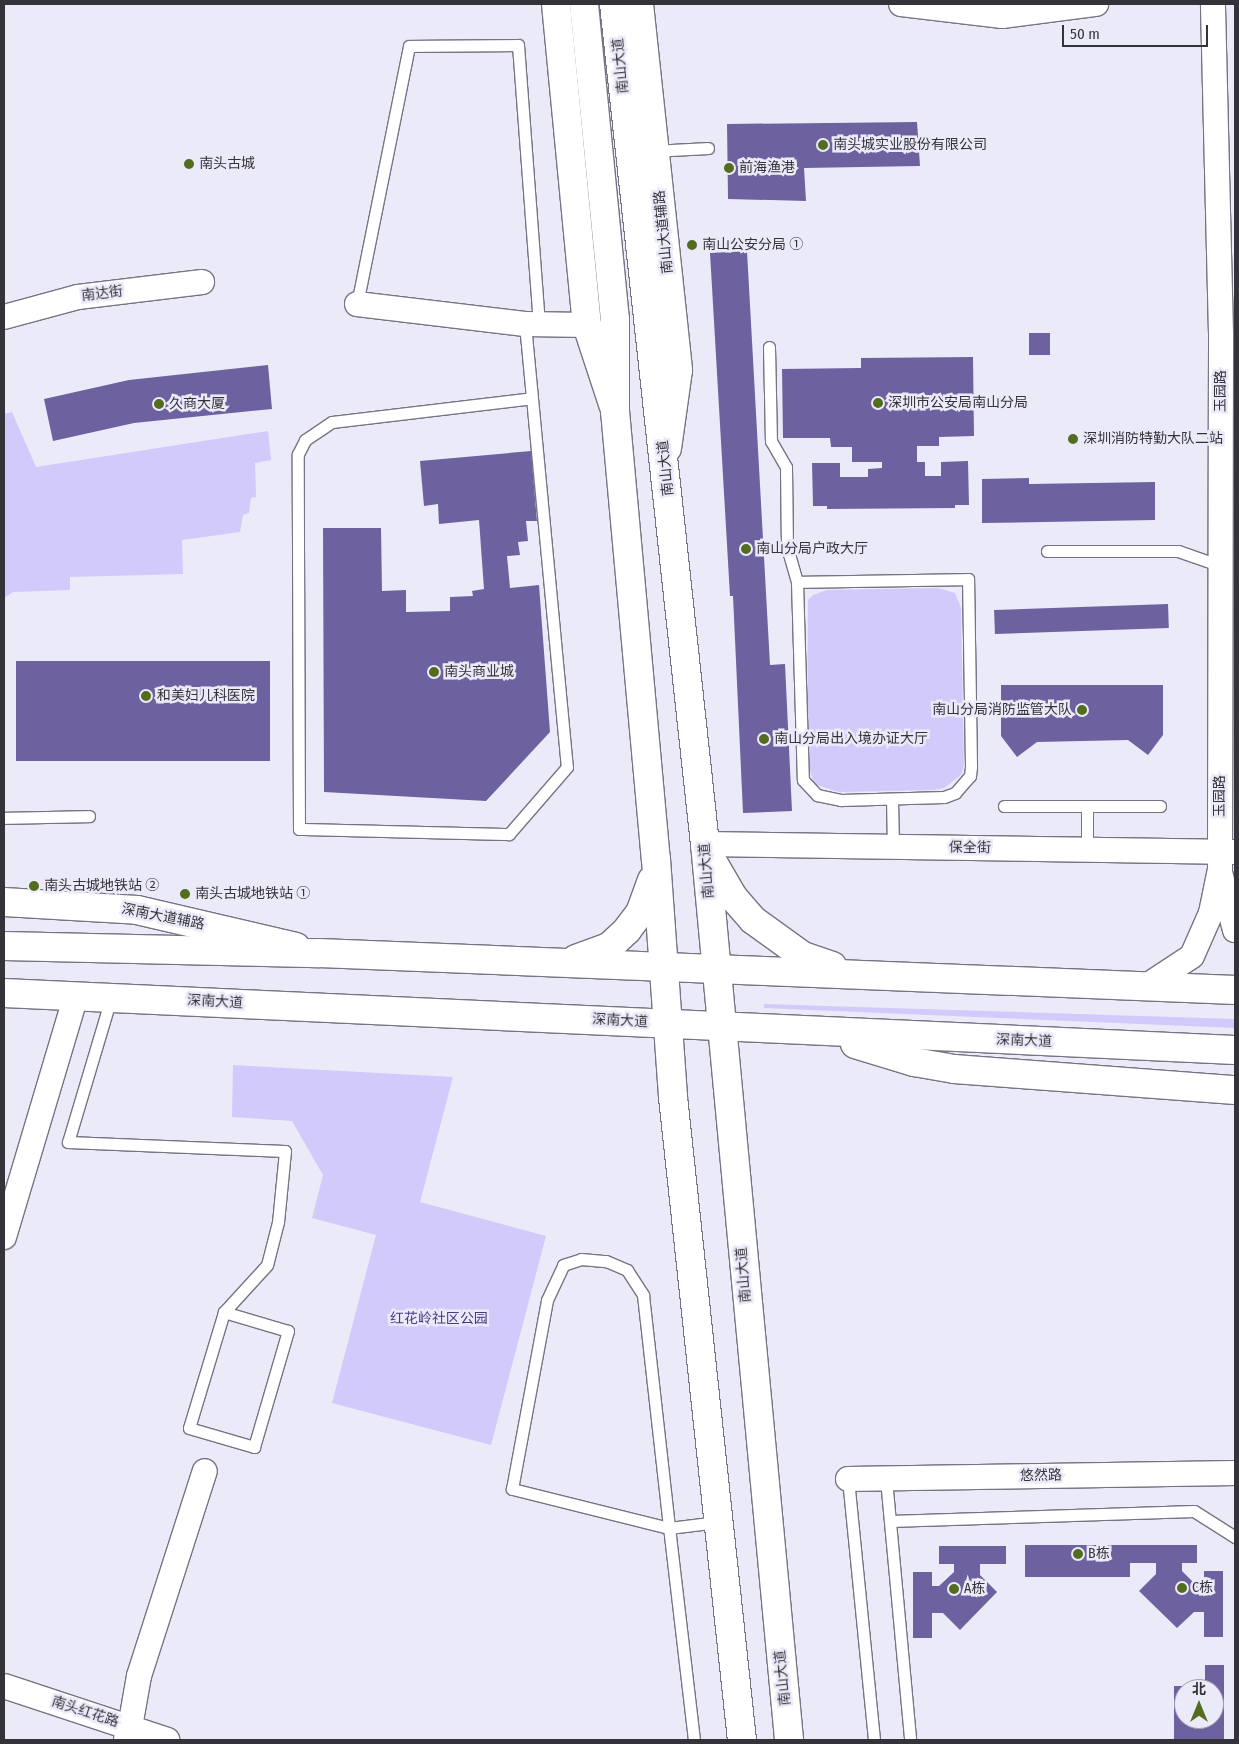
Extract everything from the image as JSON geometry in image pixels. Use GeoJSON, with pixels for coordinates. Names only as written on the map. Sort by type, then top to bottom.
{"type":"FeatureCollection","features":[{"type":"Feature","properties":{"kind":"main road"},"geometry":{"type":"LineString","coordinates":[[556,4],[587,325],[615,411]]}},
{"type":"Feature","properties":{"kind":"main road"},"geometry":{"type":"LineString","coordinates":[[584,4],[615,319],[615,411],[656,859],[667,1023],[742,1740]]}},
{"type":"Feature","properties":{"kind":"main road","name":"南山大道"},"geometry":{"type":"LineString","coordinates":[[614,4],[643,151],[666,459],[705,844],[720,1024],[789,1740]]}},
{"type":"Feature","properties":{"kind":"main road"},"geometry":{"type":"LineString","coordinates":[[639,4],[643,151]]}},
{"type":"Feature","properties":{"kind":"main road"},"geometry":{"type":"LineString","coordinates":[[705,844],[719,876],[733,897],[777,938],[803,956],[870,975]]}},
{"type":"Feature","properties":{"kind":"main road"},"geometry":{"type":"LineString","coordinates":[[558,963],[586,957],[609,947],[627,930],[650,892],[656,859]]}},
{"type":"Feature","properties":{"kind":"main road","name":"深南大道辅路"},"geometry":{"type":"LineString","coordinates":[[4,902],[137,910],[319,953]]}},
{"type":"Feature","properties":{"kind":"main road"},"geometry":{"type":"LineString","coordinates":[[4,946],[319,953],[1235,990]]}},
{"type":"Feature","properties":{"kind":"main road","name":"深南大道"},"geometry":{"type":"LineString","coordinates":[[4,994],[720,1024],[815,1031],[1235,1050]]}},
{"type":"Feature","properties":{"kind":"main road"},"geometry":{"type":"LineString","coordinates":[[815,1031],[914,1062],[954,1069],[1235,1090]]}},
{"type":"Feature","properties":{"kind":"main road"},"geometry":{"type":"LineString","coordinates":[[1190,1088],[1235,1077]]}},
{"type":"Feature","properties":{"kind":"street"},"geometry":{"type":"LineString","coordinates":[[902,4],[1001,10],[1096,4]]}},
{"type":"Feature","properties":{"kind":"street","name":"玉园路"},"geometry":{"type":"LineString","coordinates":[[1213,4],[1228,567],[1225,857]]}},
{"type":"Feature","properties":{"kind":"street","name":"南达街"},"geometry":{"type":"LineString","coordinates":[[4,317],[78,297],[202,282]]}},
{"type":"Feature","properties":{"kind":"street"},"geometry":{"type":"LineString","coordinates":[[357,304],[532,324],[587,325]]}},
{"type":"Feature","properties":{"kind":"street","name":"保全街"},"geometry":{"type":"LineString","coordinates":[[705,844],[1087,849],[1225,857]]}},
{"type":"Feature","properties":{"kind":"street"},"geometry":{"type":"LineString","coordinates":[[1225,857],[1235,930]]}},
{"type":"Feature","properties":{"kind":"street"},"geometry":{"type":"LineString","coordinates":[[1145,987],[1192,956],[1211,913],[1225,857]]}},
{"type":"Feature","properties":{"kind":"street"},"geometry":{"type":"LineString","coordinates":[[4,1237],[76,996]]}},
{"type":"Feature","properties":{"kind":"street"},"geometry":{"type":"LineString","coordinates":[[129,1734],[139,1676],[205,1471]]}},
{"type":"Feature","properties":{"kind":"street","name":"悠然路"},"geometry":{"type":"LineString","coordinates":[[848,1479],[1235,1473]]}},
{"type":"Feature","properties":{"kind":"street","name":"南头红花路"},"geometry":{"type":"LineString","coordinates":[[4,1686],[129,1734],[167,1740]]}},
{"type":"Feature","properties":{"kind":"lane"},"geometry":{"type":"LineString","coordinates":[[357,304],[409,46],[518,45],[532,324],[532,398],[567,767],[509,834],[299,829],[298,454],[309,436],[332,422],[532,398]]}},
{"type":"Feature","properties":{"kind":"lane"},"geometry":{"type":"LineString","coordinates":[[599,155],[708,148]]}},
{"type":"Feature","properties":{"kind":"lane"},"geometry":{"type":"LineString","coordinates":[[769,347],[771,442],[786,467],[787,547],[797,582],[803,780],[817,795],[828,798],[892,799],[944,797],[955,793],[970,776],[968,579],[797,582]]}},
{"type":"Feature","properties":{"kind":"lane"},"geometry":{"type":"LineString","coordinates":[[1047,551],[1178,551],[1228,567]]}},
{"type":"Feature","properties":{"kind":"lane"},"geometry":{"type":"LineString","coordinates":[[892,799],[893,847]]}},
{"type":"Feature","properties":{"kind":"lane"},"geometry":{"type":"LineString","coordinates":[[1004,806],[1160,806]]}},
{"type":"Feature","properties":{"kind":"lane"},"geometry":{"type":"LineString","coordinates":[[1087,806],[1087,849]]}},
{"type":"Feature","properties":{"kind":"lane"},"geometry":{"type":"LineString","coordinates":[[4,818],[89,816]]}},
{"type":"Feature","properties":{"kind":"lane"},"geometry":{"type":"LineString","coordinates":[[111,998],[68,1142],[285,1152],[278,1222],[267,1265],[224,1312],[189,1428],[254,1447],[288,1331],[224,1312]]}},
{"type":"Feature","properties":{"kind":"lane"},"geometry":{"type":"LineString","coordinates":[[694,1740],[669,1528],[643,1295],[627,1270],[606,1260],[581,1259],[563,1265],[547,1300],[512,1489],[669,1528],[718,1522]]}},
{"type":"Feature","properties":{"kind":"lane"},"geometry":{"type":"LineString","coordinates":[[848,1479],[874,1740]]}},
{"type":"Feature","properties":{"kind":"lane"},"geometry":{"type":"LineString","coordinates":[[886,1479],[910,1740]]}},
{"type":"Feature","properties":{"kind":"lane"},"geometry":{"type":"LineString","coordinates":[[890,1521],[1194,1511],[1235,1537]]}},
{"type":"Feature","properties":{"kind":"green space"},"geometry":{"type":"Polygon","coordinates":[[[12,412],[36,467],[268,431],[271,460],[255,463],[256,497],[251,498],[249,513],[243,515],[240,532],[182,540],[183,574],[70,577],[70,590],[13,592],[4,598],[4,414],[12,412]]]}},
{"type":"Feature","properties":{"kind":"green space"},"geometry":{"type":"Polygon","coordinates":[[[938,588],[955,593],[961,608],[964,765],[961,775],[944,788],[934,790],[839,792],[814,784],[807,761],[808,600],[813,595],[827,590],[938,588]]]}},
{"type":"Feature","properties":{"kind":"green space"},"geometry":{"type":"Polygon","coordinates":[[[764,1004],[1235,1019],[1235,1028],[764,1008],[764,1004]]]}},
{"type":"Feature","properties":{"kind":"green space","name":"红花岭社区公园"},"geometry":{"type":"Polygon","coordinates":[[[233,1065],[453,1077],[420,1202],[546,1236],[491,1445],[332,1403],[376,1235],[312,1218],[323,1175],[292,1121],[232,1117],[233,1065]]]}},
{"type":"Feature","properties":{"kind":"building","name":"南头城实业股份有限公司"},"geometry":{"type":"Polygon","coordinates":[[[917,122],[920,166],[804,168],[806,201],[728,199],[727,124],[917,122]]]}},
{"type":"Feature","properties":{"kind":"building"},"geometry":{"type":"Polygon","coordinates":[[[747,251],[770,665],[785,664],[792,811],[743,813],[733,596],[730,596],[710,253],[747,251]]]}},
{"type":"Feature","properties":{"kind":"building"},"geometry":{"type":"Polygon","coordinates":[[[1029,333],[1050,333],[1050,355],[1029,355],[1029,333]]]}},
{"type":"Feature","properties":{"kind":"building","name":"深圳市公安局南山分局"},"geometry":{"type":"Polygon","coordinates":[[[973,357],[974,436],[939,437],[939,446],[917,446],[917,462],[925,462],[925,476],[941,476],[941,462],[968,461],[969,505],[955,505],[955,508],[827,509],[827,506],[813,506],[812,463],[840,463],[840,477],[868,477],[868,469],[882,468],[882,462],[852,462],[852,447],[831,447],[830,438],[783,438],[782,369],[861,368],[861,358],[973,357]]]}},
{"type":"Feature","properties":{"kind":"building","name":"久商大厦"},"geometry":{"type":"Polygon","coordinates":[[[268,365],[272,409],[134,423],[53,441],[44,399],[129,380],[268,365]]]}},
{"type":"Feature","properties":{"kind":"building","name":"南头商业城"},"geometry":{"type":"Polygon","coordinates":[[[531,451],[537,521],[526,521],[528,541],[518,542],[520,555],[507,556],[510,588],[539,585],[550,732],[486,801],[324,792],[323,528],[381,528],[382,591],[406,590],[406,612],[450,611],[450,597],[473,596],[472,591],[484,589],[479,520],[439,524],[438,504],[424,506],[420,461],[531,451]]]}},
{"type":"Feature","properties":{"kind":"building"},"geometry":{"type":"Polygon","coordinates":[[[1029,478],[1029,484],[1155,482],[1155,520],[982,523],[982,479],[1029,478]]]}},
{"type":"Feature","properties":{"kind":"building"},"geometry":{"type":"Polygon","coordinates":[[[1168,604],[1169,628],[995,634],[994,610],[1168,604]]]}},
{"type":"Feature","properties":{"kind":"building","name":"和美妇儿科医院"},"geometry":{"type":"Polygon","coordinates":[[[16,661],[270,661],[270,761],[16,761],[16,661]]]}},
{"type":"Feature","properties":{"kind":"building","name":"南山分局消防监管大队"},"geometry":{"type":"Polygon","coordinates":[[[1001,685],[1163,685],[1163,735],[1148,755],[1128,740],[1037,742],[1017,757],[1001,736],[1001,685]]]}},
{"type":"Feature","properties":{"kind":"building"},"geometry":{"type":"Polygon","coordinates":[[[1025,1545],[1197,1545],[1197,1563],[1182,1563],[1182,1571],[1197,1586],[1204,1586],[1204,1571],[1223,1571],[1223,1637],[1204,1637],[1204,1612],[1194,1612],[1177,1628],[1139,1591],[1156,1574],[1156,1563],[1130,1563],[1130,1577],[1025,1577],[1025,1545]]]}},
{"type":"Feature","properties":{"kind":"building","name":"A栋"},"geometry":{"type":"Polygon","coordinates":[[[939,1546],[1006,1546],[1006,1564],[980,1564],[980,1575],[997,1592],[960,1630],[943,1613],[932,1613],[932,1638],[913,1638],[913,1572],[932,1572],[932,1586],[939,1586],[954,1572],[954,1564],[939,1564],[939,1546]]]}},
{"type":"Feature","properties":{"kind":"building"},"geometry":{"type":"Polygon","coordinates":[[[1205,1665],[1224,1665],[1224,1679],[1205,1679],[1205,1665]]]}},
{"type":"Feature","properties":{"kind":"building"},"geometry":{"type":"Polygon","coordinates":[[[1174,1729],[1224,1729],[1224,1740],[1174,1740],[1174,1729]]]}},
{"type":"Feature","properties":{"kind":"place","name":"南头城实业股份有限公司"},"geometry":{"type":"Point","coordinates":[823,145]}},
{"type":"Feature","properties":{"kind":"place","name":"南头古城"},"geometry":{"type":"Point","coordinates":[189,164]}},
{"type":"Feature","properties":{"kind":"place","name":"前海渔港"},"geometry":{"type":"Point","coordinates":[729,168]}},
{"type":"Feature","properties":{"kind":"place","name":"南山公安分局 ①"},"geometry":{"type":"Point","coordinates":[692,245]}},
{"type":"Feature","properties":{"kind":"place","name":"深圳市公安局南山分局"},"geometry":{"type":"Point","coordinates":[878,403]}},
{"type":"Feature","properties":{"kind":"place","name":"久商大厦"},"geometry":{"type":"Point","coordinates":[159,404]}},
{"type":"Feature","properties":{"kind":"place","name":"深圳消防特勤大队二站"},"geometry":{"type":"Point","coordinates":[1073,439]}},
{"type":"Feature","properties":{"kind":"place","name":"南山分局户政大厅"},"geometry":{"type":"Point","coordinates":[746,549]}},
{"type":"Feature","properties":{"kind":"place","name":"南头商业城"},"geometry":{"type":"Point","coordinates":[434,672]}},
{"type":"Feature","properties":{"kind":"place","name":"和美妇儿科医院"},"geometry":{"type":"Point","coordinates":[146,696]}},
{"type":"Feature","properties":{"kind":"place","name":"南山分局消防监管大队"},"geometry":{"type":"Point","coordinates":[1082,710]}},
{"type":"Feature","properties":{"kind":"place","name":"南山分局出入境办证大厅"},"geometry":{"type":"Point","coordinates":[764,739]}},
{"type":"Feature","properties":{"kind":"place","name":"南头古城地铁站 ②"},"geometry":{"type":"Point","coordinates":[34,886]}},
{"type":"Feature","properties":{"kind":"place","name":"南头古城地铁站 ①"},"geometry":{"type":"Point","coordinates":[185,894]}},
{"type":"Feature","properties":{"kind":"place","name":"B栋"},"geometry":{"type":"Point","coordinates":[1078,1554]}},
{"type":"Feature","properties":{"kind":"place","name":"C栋"},"geometry":{"type":"Point","coordinates":[1182,1588]}},
{"type":"Feature","properties":{"kind":"place","name":"A栋"},"geometry":{"type":"Point","coordinates":[954,1589]}}]}
